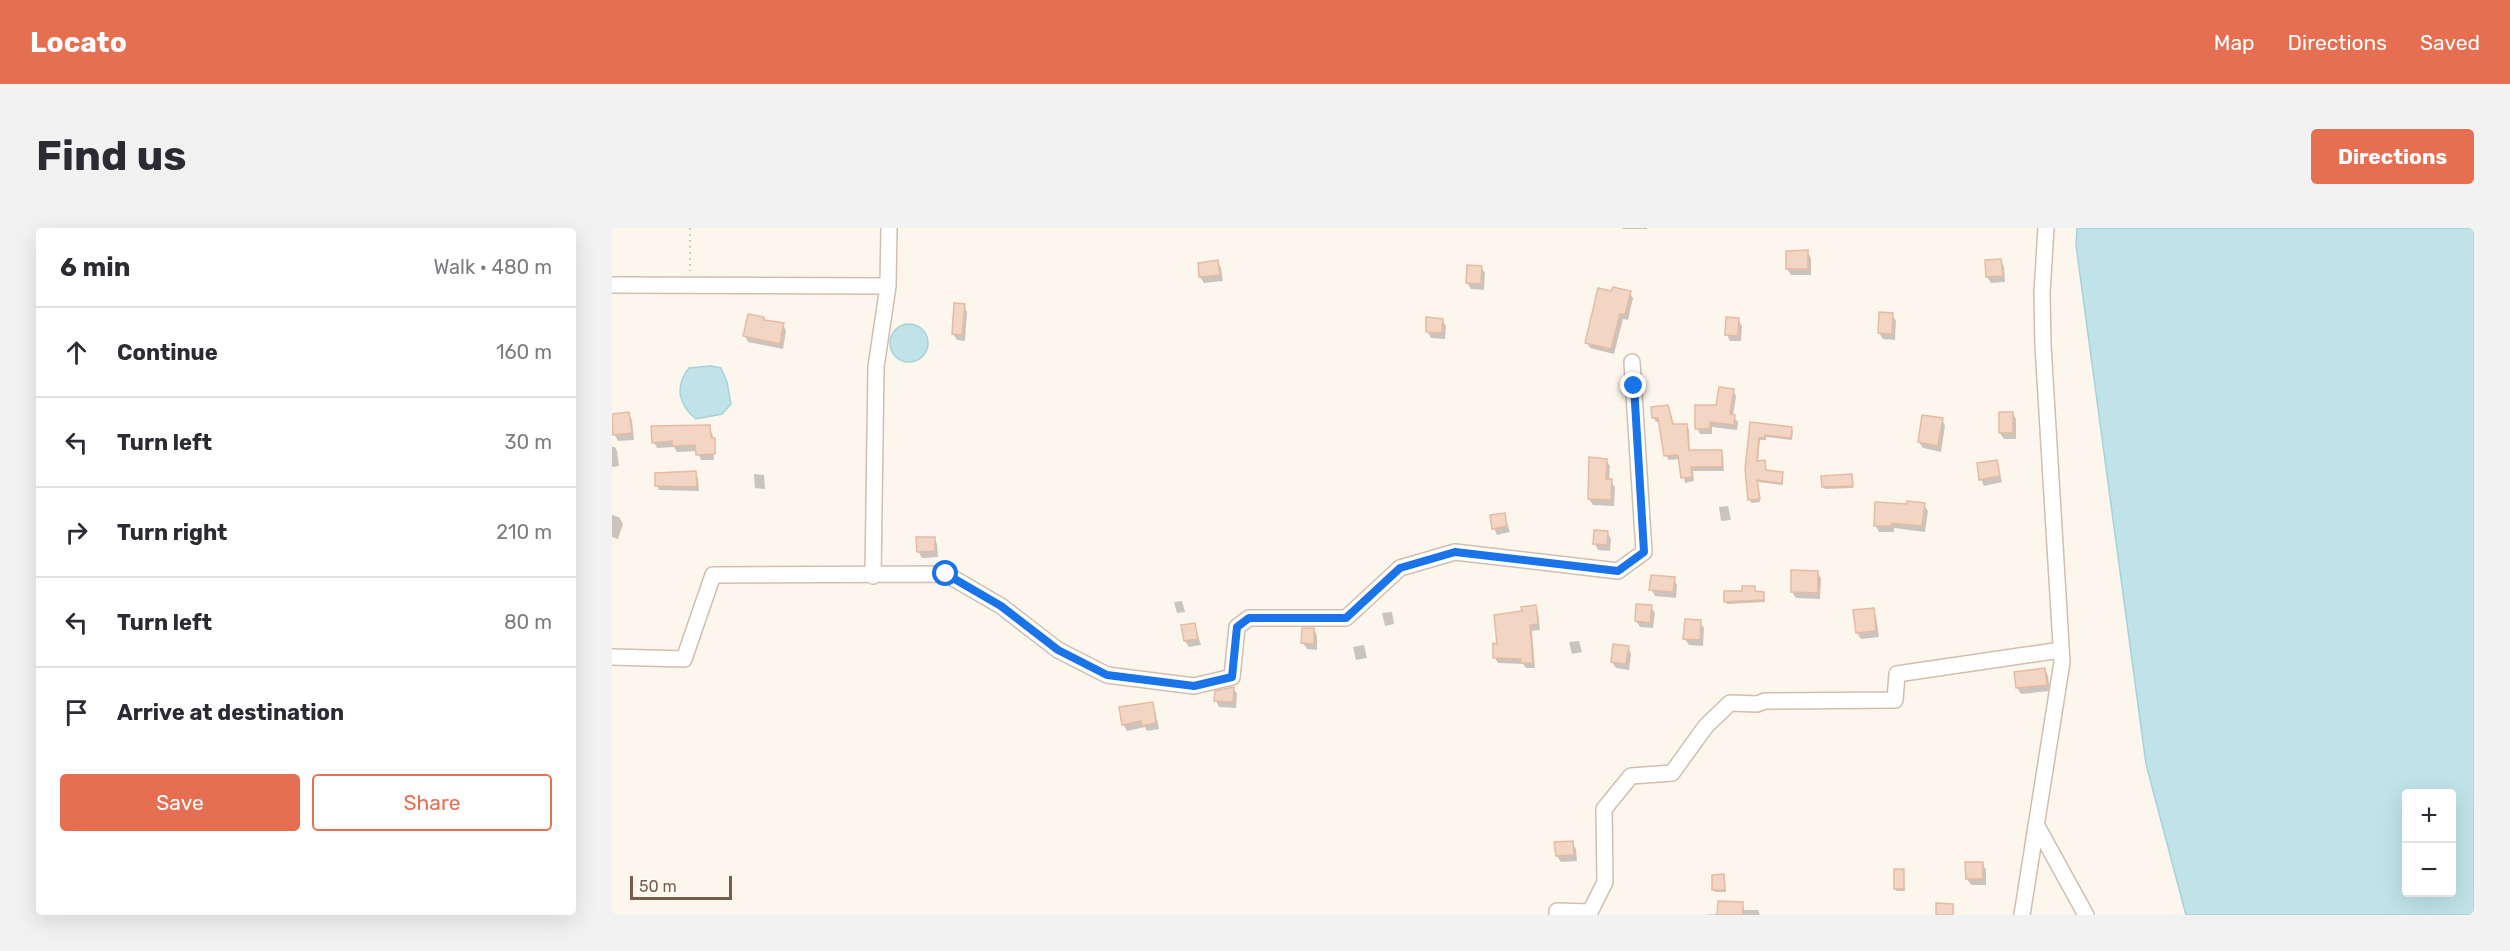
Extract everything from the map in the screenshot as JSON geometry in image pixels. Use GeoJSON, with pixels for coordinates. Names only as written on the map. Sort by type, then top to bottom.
{"type":"FeatureCollection","features":[{"type":"Feature","properties":{"kind":"street"},"geometry":{"type":"LineString","coordinates":[[873,576],[876,367],[888,286],[889,228]]}},
{"type":"Feature","properties":{"kind":"street"},"geometry":{"type":"LineString","coordinates":[[2022,915],[2062,662],[2043,345],[2042,293],[2046,228]]}},
{"type":"Feature","properties":{"kind":"street"},"geometry":{"type":"LineString","coordinates":[[612,285],[888,286]]}},
{"type":"Feature","properties":{"kind":"street"},"geometry":{"type":"LineString","coordinates":[[612,657],[684,659],[713,575],[946,574],[1001,606],[1058,650],[1107,675],[1194,686],[1232,677],[1237,627],[1249,618],[1346,618],[1400,568],[1455,552],[1618,571],[1644,552],[1632,362]]}},
{"type":"Feature","properties":{"kind":"street"},"geometry":{"type":"LineString","coordinates":[[1557,915],[1557,911],[1590,912],[1605,882],[1604,809],[1631,776],[1672,773],[1706,726],[1730,703],[1895,700],[1897,674],[2061,650]]}},
{"type":"Feature","properties":{"kind":"street"},"geometry":{"type":"LineString","coordinates":[[2037,826],[2086,915]]}},
{"type":"Feature","properties":{"kind":"path"},"geometry":{"type":"LineString","coordinates":[[690,228],[690,286]]}},
{"type":"Feature","properties":{"kind":"water"},"geometry":{"type":"Polygon","coordinates":[[[2077,228],[2474,228],[2474,915],[2186,915],[2146,764],[2076,245],[2077,228]]]}},
{"type":"Feature","properties":{"kind":"water"},"geometry":{"type":"Polygon","coordinates":[[[909,324],[922,330],[928,343],[922,356],[909,362],[896,356],[890,343],[896,330],[909,324]]]}},
{"type":"Feature","properties":{"kind":"water"},"geometry":{"type":"Polygon","coordinates":[[[711,366],[721,368],[727,382],[731,404],[722,414],[696,419],[682,402],[681,382],[689,368],[711,366]]]}},
{"type":"Feature","properties":{"kind":"building"},"geometry":{"type":"Polygon","coordinates":[[[1808,250],[1808,269],[1786,269],[1786,251],[1808,250]]]}},
{"type":"Feature","properties":{"kind":"building"},"geometry":{"type":"Polygon","coordinates":[[[2001,259],[2003,276],[1986,277],[1985,260],[2001,259]]]}},
{"type":"Feature","properties":{"kind":"building"},"geometry":{"type":"Polygon","coordinates":[[[1218,260],[1220,275],[1199,277],[1198,263],[1218,260]]]}},
{"type":"Feature","properties":{"kind":"building"},"geometry":{"type":"Polygon","coordinates":[[[1467,265],[1482,266],[1481,284],[1466,283],[1467,265]]]}},
{"type":"Feature","properties":{"kind":"building"},"geometry":{"type":"Polygon","coordinates":[[[1613,287],[1631,291],[1625,315],[1620,314],[1611,349],[1585,343],[1598,288],[1611,291],[1613,287]]]}},
{"type":"Feature","properties":{"kind":"building"},"geometry":{"type":"Polygon","coordinates":[[[954,303],[965,304],[962,335],[952,334],[954,303]]]}},
{"type":"Feature","properties":{"kind":"building"},"geometry":{"type":"Polygon","coordinates":[[[1879,312],[1893,313],[1892,334],[1878,333],[1879,312]]]}},
{"type":"Feature","properties":{"kind":"building"},"geometry":{"type":"Polygon","coordinates":[[[748,314],[764,317],[764,320],[784,323],[780,344],[743,336],[748,314]]]}},
{"type":"Feature","properties":{"kind":"building"},"geometry":{"type":"Polygon","coordinates":[[[1426,317],[1443,319],[1442,333],[1426,332],[1426,317]]]}},
{"type":"Feature","properties":{"kind":"building"},"geometry":{"type":"Polygon","coordinates":[[[1726,317],[1739,318],[1738,336],[1725,335],[1726,317]]]}},
{"type":"Feature","properties":{"kind":"building"},"geometry":{"type":"Polygon","coordinates":[[[1719,387],[1734,389],[1730,414],[1735,415],[1734,425],[1710,422],[1710,429],[1695,429],[1695,405],[1716,405],[1719,387]]]}},
{"type":"Feature","properties":{"kind":"building"},"geometry":{"type":"Polygon","coordinates":[[[1668,405],[1673,424],[1687,424],[1689,450],[1722,450],[1722,467],[1691,467],[1692,477],[1681,478],[1678,455],[1664,456],[1658,418],[1652,418],[1651,407],[1668,405]]]}},
{"type":"Feature","properties":{"kind":"building"},"geometry":{"type":"Polygon","coordinates":[[[629,412],[632,433],[613,435],[612,414],[629,412]]]}},
{"type":"Feature","properties":{"kind":"building"},"geometry":{"type":"Polygon","coordinates":[[[1999,412],[2013,412],[2013,433],[1999,433],[1999,412]]]}},
{"type":"Feature","properties":{"kind":"building"},"geometry":{"type":"Polygon","coordinates":[[[1922,415],[1943,418],[1938,446],[1918,442],[1922,415]]]}},
{"type":"Feature","properties":{"kind":"building"},"geometry":{"type":"Polygon","coordinates":[[[1750,422],[1792,427],[1791,438],[1765,435],[1765,438],[1759,438],[1757,461],[1765,460],[1766,470],[1783,472],[1782,483],[1757,480],[1760,499],[1748,500],[1745,469],[1750,422]]]}},
{"type":"Feature","properties":{"kind":"building"},"geometry":{"type":"Polygon","coordinates":[[[710,425],[711,438],[715,438],[715,454],[696,455],[695,445],[672,446],[672,441],[652,443],[651,426],[710,425]]]}},
{"type":"Feature","properties":{"kind":"building"},"geometry":{"type":"Polygon","coordinates":[[[1589,457],[1607,459],[1606,479],[1612,479],[1611,500],[1588,499],[1589,457]]]}},
{"type":"Feature","properties":{"kind":"building"},"geometry":{"type":"Polygon","coordinates":[[[1997,460],[2000,476],[1979,480],[1977,463],[1997,460]]]}},
{"type":"Feature","properties":{"kind":"building"},"geometry":{"type":"Polygon","coordinates":[[[696,471],[697,487],[655,486],[655,473],[696,471]]]}},
{"type":"Feature","properties":{"kind":"building"},"geometry":{"type":"Polygon","coordinates":[[[1852,474],[1853,486],[1822,487],[1821,476],[1852,474]]]}},
{"type":"Feature","properties":{"kind":"building"},"geometry":{"type":"Polygon","coordinates":[[[1907,501],[1925,503],[1922,526],[1892,523],[1891,526],[1874,526],[1875,502],[1907,504],[1907,501]]]}},
{"type":"Feature","properties":{"kind":"building"},"geometry":{"type":"Polygon","coordinates":[[[1505,513],[1507,526],[1492,529],[1490,515],[1505,513]]]}},
{"type":"Feature","properties":{"kind":"building"},"geometry":{"type":"Polygon","coordinates":[[[1594,530],[1608,531],[1607,545],[1593,544],[1594,530]]]}},
{"type":"Feature","properties":{"kind":"building"},"geometry":{"type":"Polygon","coordinates":[[[916,537],[935,537],[935,551],[917,552],[916,537]]]}},
{"type":"Feature","properties":{"kind":"building"},"geometry":{"type":"Polygon","coordinates":[[[1791,570],[1818,571],[1818,593],[1791,592],[1791,570]]]}},
{"type":"Feature","properties":{"kind":"building"},"geometry":{"type":"Polygon","coordinates":[[[1651,575],[1675,577],[1673,592],[1649,590],[1651,575]]]}},
{"type":"Feature","properties":{"kind":"building"},"geometry":{"type":"Polygon","coordinates":[[[1742,586],[1755,586],[1755,591],[1764,592],[1764,600],[1724,602],[1724,591],[1742,591],[1742,586]]]}},
{"type":"Feature","properties":{"kind":"building"},"geometry":{"type":"Polygon","coordinates":[[[1636,604],[1652,605],[1650,623],[1635,621],[1636,604]]]}},
{"type":"Feature","properties":{"kind":"building"},"geometry":{"type":"Polygon","coordinates":[[[1536,605],[1538,624],[1530,625],[1533,663],[1521,663],[1521,659],[1493,658],[1493,643],[1497,644],[1494,615],[1522,611],[1521,607],[1536,605]]]}},
{"type":"Feature","properties":{"kind":"building"},"geometry":{"type":"Polygon","coordinates":[[[1874,608],[1876,631],[1856,633],[1853,610],[1874,608]]]}},
{"type":"Feature","properties":{"kind":"building"},"geometry":{"type":"Polygon","coordinates":[[[1685,619],[1701,620],[1700,640],[1683,639],[1685,619]]]}},
{"type":"Feature","properties":{"kind":"building"},"geometry":{"type":"Polygon","coordinates":[[[1195,623],[1198,639],[1184,641],[1181,625],[1195,623]]]}},
{"type":"Feature","properties":{"kind":"building"},"geometry":{"type":"Polygon","coordinates":[[[1302,628],[1314,628],[1314,644],[1301,643],[1302,628]]]}},
{"type":"Feature","properties":{"kind":"building"},"geometry":{"type":"Polygon","coordinates":[[[1613,644],[1629,646],[1626,664],[1611,662],[1613,644]]]}},
{"type":"Feature","properties":{"kind":"building"},"geometry":{"type":"Polygon","coordinates":[[[2045,668],[2047,685],[2016,688],[2014,672],[2045,668]]]}},
{"type":"Feature","properties":{"kind":"building"},"geometry":{"type":"Polygon","coordinates":[[[1234,687],[1233,702],[1214,701],[1215,691],[1234,687]]]}},
{"type":"Feature","properties":{"kind":"building"},"geometry":{"type":"Polygon","coordinates":[[[1153,702],[1156,723],[1142,726],[1141,721],[1122,725],[1119,707],[1153,702]]]}},
{"type":"Feature","properties":{"kind":"building"},"geometry":{"type":"Polygon","coordinates":[[[1573,841],[1574,855],[1556,856],[1554,842],[1573,841]]]}},
{"type":"Feature","properties":{"kind":"building"},"geometry":{"type":"Polygon","coordinates":[[[1965,862],[1983,862],[1983,879],[1966,879],[1965,862]]]}},
{"type":"Feature","properties":{"kind":"building"},"geometry":{"type":"Polygon","coordinates":[[[1894,869],[1904,869],[1904,889],[1894,889],[1894,869]]]}},
{"type":"Feature","properties":{"kind":"building"},"geometry":{"type":"Polygon","coordinates":[[[1724,874],[1725,890],[1712,890],[1712,875],[1724,874]]]}},
{"type":"Feature","properties":{"kind":"building"},"geometry":{"type":"Polygon","coordinates":[[[1718,901],[1743,902],[1743,915],[1717,915],[1718,901]]]}},
{"type":"Feature","properties":{"kind":"building"},"geometry":{"type":"Polygon","coordinates":[[[1936,903],[1953,904],[1953,915],[1936,915],[1936,903]]]}},
{"type":"Feature","properties":{"kind":"route"},"geometry":{"type":"LineString","coordinates":[[946,574],[1001,606],[1058,650],[1107,675],[1194,686],[1232,677],[1237,627],[1249,618],[1346,618],[1400,568],[1455,552],[1514,557],[1569,567],[1618,571],[1644,552],[1634,386]]}}]}
